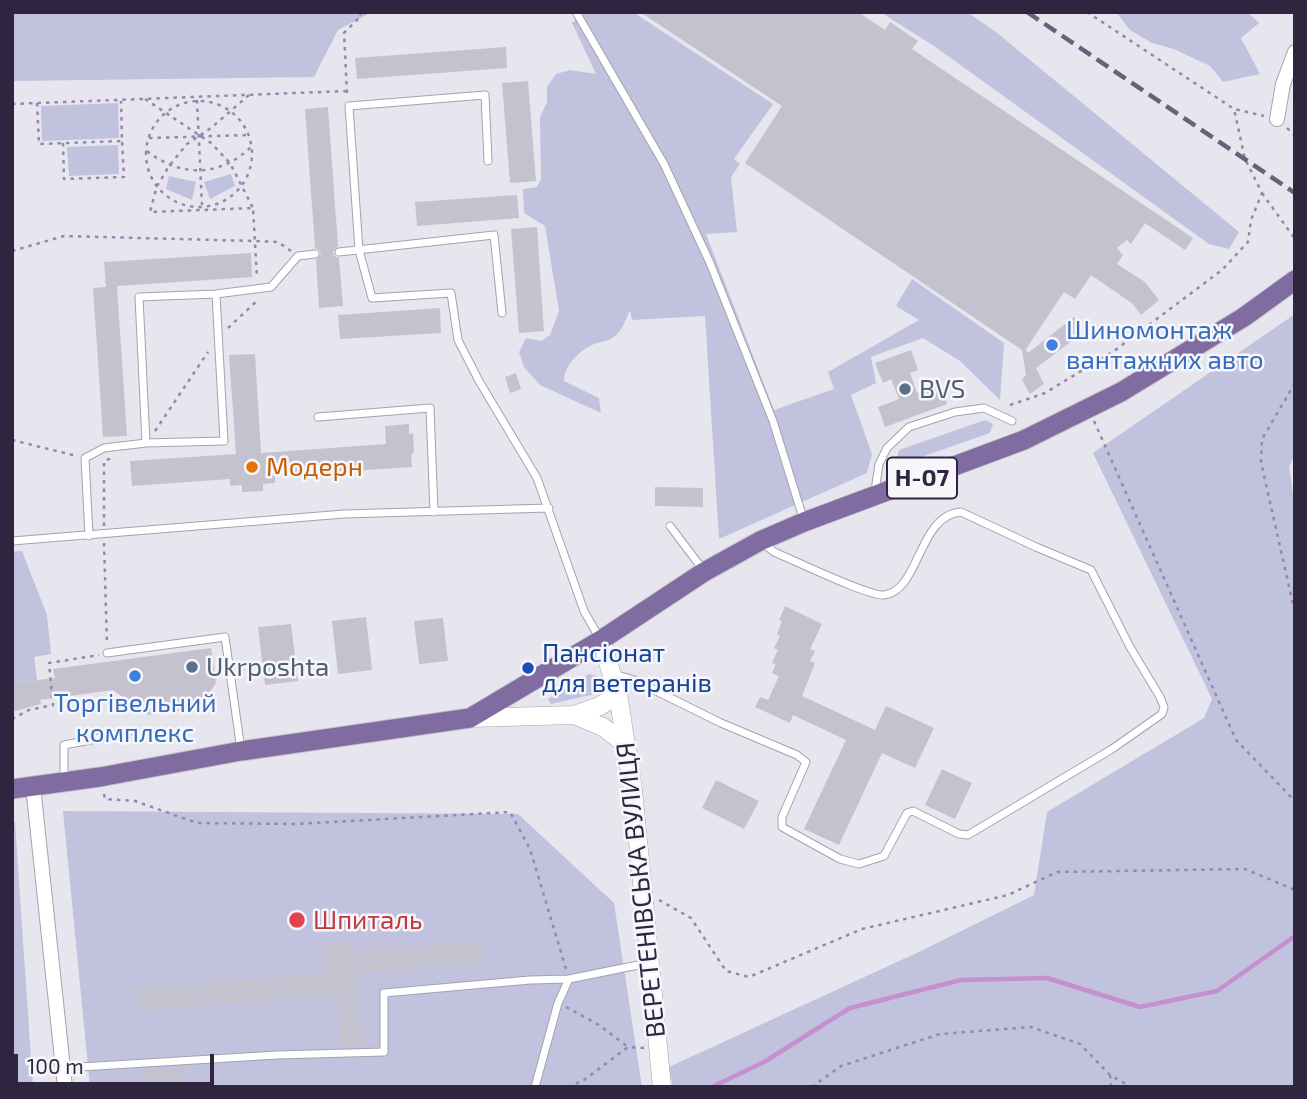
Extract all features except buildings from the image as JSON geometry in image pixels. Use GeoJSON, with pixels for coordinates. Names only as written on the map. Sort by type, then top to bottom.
{"type":"FeatureCollection","features":[{"type":"Feature","properties":{"kind":"main road","name":"Н-07"},"geometry":{"type":"LineString","coordinates":[[12,789],[241,751],[470,718],[601,640],[704,572],[760,541],[874,495],[1024,440],[1088,409],[1121,392],[1244,317],[1295,280]]}},
{"type":"Feature","properties":{"kind":"street"},"geometry":{"type":"LineString","coordinates":[[1277,119],[1283,84],[1294,56]]}},
{"type":"Feature","properties":{"kind":"street","name":"ВЕРЕТЕНІВСЬКА ВУЛИЦЯ"},"geometry":{"type":"LineString","coordinates":[[601,640],[618,694],[633,790],[662,1087]]}},
{"type":"Feature","properties":{"kind":"street"},"geometry":{"type":"LineString","coordinates":[[470,718],[574,715],[600,706],[618,694]]}},
{"type":"Feature","properties":{"kind":"street"},"geometry":{"type":"LineString","coordinates":[[574,715],[603,727],[625,744]]}},
{"type":"Feature","properties":{"kind":"street"},"geometry":{"type":"LineString","coordinates":[[33,786],[65,1087]]}},
{"type":"Feature","properties":{"kind":"lane"},"geometry":{"type":"LineString","coordinates":[[576,12],[664,164],[710,263],[773,421],[804,522]]}},
{"type":"Feature","properties":{"kind":"lane"},"geometry":{"type":"LineString","coordinates":[[488,161],[485,95],[349,106],[359,250],[372,298],[451,293],[458,340],[479,381],[537,478],[584,611],[601,640]]}},
{"type":"Feature","properties":{"kind":"lane"},"geometry":{"type":"LineString","coordinates":[[339,252],[494,235],[502,313]]}},
{"type":"Feature","properties":{"kind":"lane"},"geometry":{"type":"LineString","coordinates":[[146,443],[139,297],[216,294],[271,287],[298,256],[315,254]]}},
{"type":"Feature","properties":{"kind":"lane"},"geometry":{"type":"LineString","coordinates":[[89,536],[85,458],[104,448],[146,443],[224,441],[216,294]]}},
{"type":"Feature","properties":{"kind":"lane"},"geometry":{"type":"LineString","coordinates":[[318,417],[430,408],[434,512]]}},
{"type":"Feature","properties":{"kind":"lane"},"geometry":{"type":"LineString","coordinates":[[874,495],[879,464],[887,448],[909,427],[955,412],[984,408],[1012,421]]}},
{"type":"Feature","properties":{"kind":"lane"},"geometry":{"type":"LineString","coordinates":[[12,541],[344,514],[549,508]]}},
{"type":"Feature","properties":{"kind":"lane"},"geometry":{"type":"LineString","coordinates":[[613,674],[634,680],[721,723],[797,755],[806,762],[782,817],[782,827],[840,859],[859,864],[884,856],[907,813],[913,811],[959,834],[968,835],[1112,748],[1162,714],[1164,707],[1160,697],[1130,647],[1091,570],[961,512],[943,518],[926,540],[904,581],[894,591],[884,595],[867,592],[774,552],[760,541]]}},
{"type":"Feature","properties":{"kind":"lane"},"geometry":{"type":"LineString","coordinates":[[670,526],[704,572]]}},
{"type":"Feature","properties":{"kind":"lane"},"geometry":{"type":"LineString","coordinates":[[107,653],[225,638],[241,751]]}},
{"type":"Feature","properties":{"kind":"lane"},"geometry":{"type":"LineString","coordinates":[[64,782],[64,745],[128,733]]}},
{"type":"Feature","properties":{"kind":"lane"},"geometry":{"type":"LineString","coordinates":[[64,1068],[384,1052],[384,993],[530,979],[569,979],[649,963]]}},
{"type":"Feature","properties":{"kind":"lane"},"geometry":{"type":"LineString","coordinates":[[535,1087],[558,1003],[569,979]]}},
{"type":"Feature","properties":{"kind":"path"},"geometry":{"type":"LineString","coordinates":[[349,106],[344,33],[361,16],[360,12]]}},
{"type":"Feature","properties":{"kind":"path"},"geometry":{"type":"LineString","coordinates":[[1087,12],[1234,109],[1277,119]]}},
{"type":"Feature","properties":{"kind":"path"},"geometry":{"type":"LineString","coordinates":[[12,104],[197,99],[347,91]]}},
{"type":"Feature","properties":{"kind":"path"},"geometry":{"type":"LineString","coordinates":[[249,95],[187,144],[169,166],[158,186],[150,212],[253,208]]}},
{"type":"Feature","properties":{"kind":"path"},"geometry":{"type":"LineString","coordinates":[[145,99],[211,143],[230,163],[243,184],[253,208],[257,289]]}},
{"type":"Feature","properties":{"kind":"path"},"geometry":{"type":"LineString","coordinates":[[197,99],[202,208]]}},
{"type":"Feature","properties":{"kind":"path"},"geometry":{"type":"LineString","coordinates":[[197,99],[215,103],[231,111],[245,126],[252,146],[251,166],[243,184],[229,198],[202,208],[173,200],[158,186],[149,169],[146,151],[158,120],[180,104],[197,99]]}},
{"type":"Feature","properties":{"kind":"path"},"geometry":{"type":"LineString","coordinates":[[63,143],[64,179],[124,177],[121,100]]}},
{"type":"Feature","properties":{"kind":"path"},"geometry":{"type":"LineString","coordinates":[[37,103],[39,144],[122,141]]}},
{"type":"Feature","properties":{"kind":"path"},"geometry":{"type":"LineString","coordinates":[[1234,109],[1245,159],[1262,192],[1295,239]]}},
{"type":"Feature","properties":{"kind":"path"},"geometry":{"type":"LineString","coordinates":[[149,138],[249,135]]}},
{"type":"Feature","properties":{"kind":"path"},"geometry":{"type":"LineString","coordinates":[[146,151],[169,166],[200,170],[230,163],[252,146]]}},
{"type":"Feature","properties":{"kind":"path"},"geometry":{"type":"LineString","coordinates":[[1010,405],[1045,393],[1114,351],[1222,270],[1248,242],[1251,220],[1262,192]]}},
{"type":"Feature","properties":{"kind":"path"},"geometry":{"type":"LineString","coordinates":[[12,251],[64,236],[278,243],[298,256]]}},
{"type":"Feature","properties":{"kind":"path"},"geometry":{"type":"LineString","coordinates":[[146,443],[219,337],[271,287]]}},
{"type":"Feature","properties":{"kind":"path"},"geometry":{"type":"LineString","coordinates":[[1295,383],[1262,439],[1261,462],[1295,613]]}},
{"type":"Feature","properties":{"kind":"path"},"geometry":{"type":"LineString","coordinates":[[1088,409],[1236,740],[1295,804]]}},
{"type":"Feature","properties":{"kind":"path"},"geometry":{"type":"LineString","coordinates":[[12,440],[85,458]]}},
{"type":"Feature","properties":{"kind":"path"},"geometry":{"type":"LineString","coordinates":[[12,719],[29,710],[53,705],[49,663],[107,653],[104,461],[113,458]]}},
{"type":"Feature","properties":{"kind":"path"},"geometry":{"type":"LineString","coordinates":[[105,799],[135,801],[197,822],[296,824],[510,812],[530,849],[569,979]]}},
{"type":"Feature","properties":{"kind":"path"},"geometry":{"type":"LineString","coordinates":[[641,890],[691,918],[726,971],[749,977],[862,929],[1008,895],[1056,872],[1245,869],[1295,890]]}},
{"type":"Feature","properties":{"kind":"path"},"geometry":{"type":"LineString","coordinates":[[558,1003],[599,1025],[628,1047],[658,1049]]}},
{"type":"Feature","properties":{"kind":"path"},"geometry":{"type":"LineString","coordinates":[[812,1087],[841,1066],[940,1034],[1031,1027],[1080,1044],[1110,1075],[1132,1087]]}},
{"type":"Feature","properties":{"kind":"path"},"geometry":{"type":"LineString","coordinates":[[568,1087],[584,1080],[628,1047]]}},
{"type":"Feature","properties":{"kind":"path"},"geometry":{"type":"LineString","coordinates":[[1110,1075],[1111,1087]]}},
{"type":"Feature","properties":{"kind":"shaded area"},"geometry":{"type":"Polygon","coordinates":[[[12,12],[372,12],[338,30],[314,77],[12,81],[12,12]]]}},
{"type":"Feature","properties":{"kind":"shaded area"},"geometry":{"type":"Polygon","coordinates":[[[584,12],[633,12],[773,104],[734,159],[740,164],[731,177],[737,232],[706,234],[774,410],[834,389],[828,372],[919,320],[896,306],[912,279],[1004,343],[1000,400],[960,361],[923,338],[871,357],[876,383],[851,395],[872,454],[867,473],[719,539],[705,316],[632,320],[630,310],[616,335],[590,346],[576,356],[566,371],[564,381],[599,398],[601,413],[540,385],[524,367],[519,352],[526,338],[541,341],[550,335],[559,311],[545,226],[524,213],[523,189],[537,187],[541,179],[540,117],[547,102],[547,87],[556,74],[570,70],[596,74],[572,23],[584,12]]]}},
{"type":"Feature","properties":{"kind":"shaded area"},"geometry":{"type":"Polygon","coordinates":[[[880,12],[967,12],[996,32],[1239,232],[1229,249],[1209,244],[934,46],[880,12]]]}},
{"type":"Feature","properties":{"kind":"shaded area"},"geometry":{"type":"Polygon","coordinates":[[[1116,12],[1247,12],[1259,23],[1241,38],[1260,74],[1223,82],[1210,66],[1174,49],[1152,43],[1130,30],[1116,12]]]}},
{"type":"Feature","properties":{"kind":"shaded area"},"geometry":{"type":"Polygon","coordinates":[[[118,103],[119,138],[42,141],[41,106],[118,103]]]}},
{"type":"Feature","properties":{"kind":"shaded area"},"geometry":{"type":"Polygon","coordinates":[[[118,145],[119,174],[69,176],[67,147],[118,145]]]}},
{"type":"Feature","properties":{"kind":"shaded area"},"geometry":{"type":"Polygon","coordinates":[[[231,174],[235,186],[210,199],[204,182],[231,174]]]}},
{"type":"Feature","properties":{"kind":"shaded area"},"geometry":{"type":"Polygon","coordinates":[[[169,176],[196,182],[192,200],[166,189],[169,176]]]}},
{"type":"Feature","properties":{"kind":"shaded area"},"geometry":{"type":"Polygon","coordinates":[[[1295,314],[1295,455],[1289,466],[1295,509],[1295,1087],[673,1087],[669,1067],[923,950],[1034,895],[1047,812],[1204,718],[1212,699],[1093,453],[1295,314]]]}},
{"type":"Feature","properties":{"kind":"shaded area"},"geometry":{"type":"Polygon","coordinates":[[[985,420],[993,424],[990,433],[904,463],[897,458],[899,450],[985,420]]]}},
{"type":"Feature","properties":{"kind":"shaded area"},"geometry":{"type":"Polygon","coordinates":[[[22,551],[47,615],[51,654],[34,657],[37,680],[12,683],[12,552],[22,551]]]}},
{"type":"Feature","properties":{"kind":"shaded area"},"geometry":{"type":"Polygon","coordinates":[[[589,674],[604,681],[603,689],[595,694],[551,704],[548,699],[589,674]]]}},
{"type":"Feature","properties":{"kind":"shaded area","name":"Шпиталь"},"geometry":{"type":"Polygon","coordinates":[[[63,811],[518,814],[614,903],[642,1087],[90,1087],[63,811]]]}},
{"type":"Feature","properties":{"kind":"shaded area"},"geometry":{"type":"Polygon","coordinates":[[[12,822],[15,822],[33,1087],[12,1087],[12,822]]]}},
{"type":"Feature","properties":{"kind":"waterway"},"geometry":{"type":"LineString","coordinates":[[712,1087],[764,1062],[850,1008],[961,980],[1047,978],[1140,1007],[1217,991],[1295,936]]}},
{"type":"Feature","properties":{"kind":"railway"},"geometry":{"type":"LineString","coordinates":[[1027,12],[1295,193]]}},
{"type":"Feature","properties":{"kind":"place","name":"Шиномонтаж вантажних авто"},"geometry":{"type":"Point","coordinates":[1052,345]}},
{"type":"Feature","properties":{"kind":"place","name":"BVS"},"geometry":{"type":"Point","coordinates":[905,389]}},
{"type":"Feature","properties":{"kind":"place","name":"Модерн"},"geometry":{"type":"Point","coordinates":[252,467]}},
{"type":"Feature","properties":{"kind":"place","name":"Ukrposhta"},"geometry":{"type":"Point","coordinates":[192,667]}},
{"type":"Feature","properties":{"kind":"place","name":"Пансіонат для ветеранів"},"geometry":{"type":"Point","coordinates":[528,668]}},
{"type":"Feature","properties":{"kind":"place","name":"Торгівельний комплекс"},"geometry":{"type":"Point","coordinates":[135,676]}},
{"type":"Feature","properties":{"kind":"place","name":"Шпиталь"},"geometry":{"type":"Point","coordinates":[297,920]}}]}
